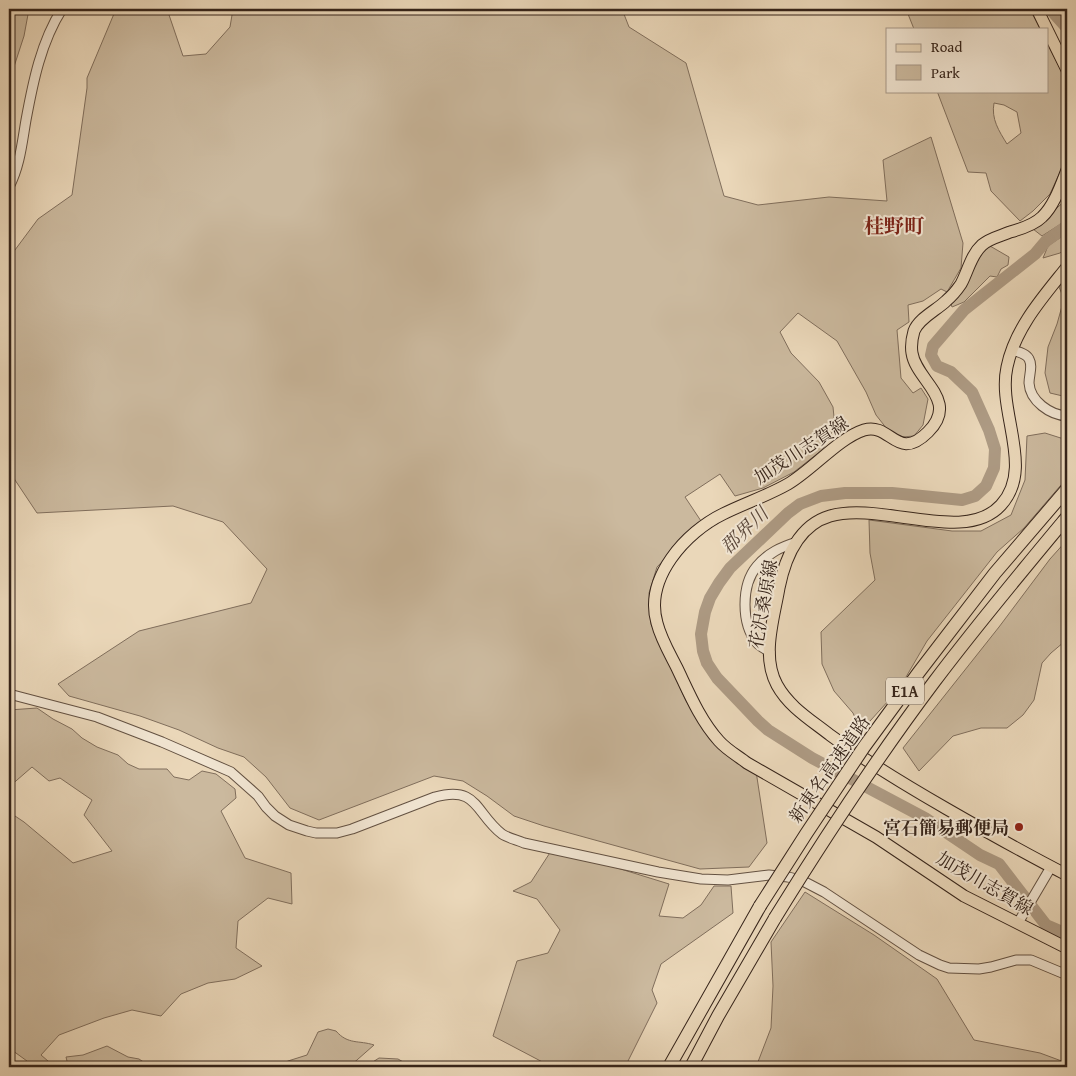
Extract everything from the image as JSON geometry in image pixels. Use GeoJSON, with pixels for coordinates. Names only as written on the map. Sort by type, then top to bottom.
{"type":"FeatureCollection","features":[{"type":"Feature","properties":{"kind":"highway","name":"新東名高速道路"},"geometry":{"type":"LineString","coordinates":[[670,1067],[760,906],[859,755],[995,573],[1067,489]]}},
{"type":"Feature","properties":{"kind":"highway","name":"新東名高速道路"},"geometry":{"type":"LineString","coordinates":[[691,1067],[718,1016],[775,918],[821,844],[880,757],[928,690],[1067,517]]}},
{"type":"Feature","properties":{"kind":"main road"},"geometry":{"type":"LineString","coordinates":[[1037,9],[1046,28]]}},
{"type":"Feature","properties":{"kind":"main road"},"geometry":{"type":"LineString","coordinates":[[1048,31],[1067,70]]}},
{"type":"Feature","properties":{"kind":"main road","name":"加茂川志賀線"},"geometry":{"type":"LineString","coordinates":[[1067,170],[1049,210],[1042,218],[992,239],[977,250],[957,290],[917,326],[912,342],[912,354],[936,395],[939,407],[938,418],[930,430],[916,442],[909,445],[876,430],[863,430],[783,487],[769,495],[722,514],[691,537],[671,559],[663,569],[655,596],[657,623],[667,647],[694,704],[719,742],[747,763],[868,832],[964,896],[1020,919],[1067,948]]}},
{"type":"Feature","properties":{"kind":"main road","name":"花沢桑原線"},"geometry":{"type":"LineString","coordinates":[[1067,267],[1043,297],[1022,328],[1006,368],[1005,403],[1014,446],[1015,472],[1012,487],[1004,502],[995,512],[972,522],[932,521],[892,514],[862,512],[844,512],[816,522],[802,534],[789,554],[782,575],[771,632],[770,652],[776,684],[795,708],[854,752],[906,786],[1049,870],[1067,875]]}},
{"type":"Feature","properties":{"kind":"street"},"geometry":{"type":"LineString","coordinates":[[9,187],[20,157],[37,68],[45,44],[62,9]]}},
{"type":"Feature","properties":{"kind":"street"},"geometry":{"type":"LineString","coordinates":[[1012,350],[1025,354],[1029,359],[1031,365],[1029,384],[1032,396],[1045,408],[1067,416]]}},
{"type":"Feature","properties":{"kind":"street"},"geometry":{"type":"LineString","coordinates":[[770,652],[758,645],[753,637],[746,618],[746,589],[749,578],[756,566],[777,549],[797,542]]}},
{"type":"Feature","properties":{"kind":"street"},"geometry":{"type":"LineString","coordinates":[[9,694],[97,716],[231,772],[258,796],[275,816],[289,825],[306,831],[337,833],[447,793],[461,794],[472,800],[504,835],[524,843],[702,879],[728,880],[769,876],[801,880],[824,892],[919,955],[940,966],[958,969],[979,969],[1016,960],[1031,960],[1067,975]]}},
{"type":"Feature","properties":{"kind":"street"},"geometry":{"type":"LineString","coordinates":[[1020,919],[1049,870]]}},
{"type":"Feature","properties":{"kind":"green space"},"geometry":{"type":"Polygon","coordinates":[[[9,9],[29,9],[24,36],[9,82],[9,9]]]}},
{"type":"Feature","properties":{"kind":"green space"},"geometry":{"type":"Polygon","coordinates":[[[116,9],[167,9],[183,56],[206,54],[230,27],[233,9],[622,9],[629,27],[686,63],[724,196],[758,205],[829,197],[887,201],[883,160],[931,137],[963,243],[961,268],[947,292],[941,289],[923,301],[908,305],[909,322],[897,330],[901,378],[913,393],[921,388],[928,399],[923,425],[914,436],[902,437],[887,429],[876,415],[866,392],[837,341],[798,313],[780,332],[791,353],[819,382],[833,407],[835,427],[822,450],[794,472],[763,488],[735,496],[720,474],[685,497],[701,521],[657,567],[649,593],[651,624],[686,701],[704,730],[724,753],[756,771],[767,843],[749,867],[700,869],[544,826],[514,816],[463,781],[434,776],[319,820],[290,808],[266,777],[244,757],[140,716],[69,696],[58,684],[139,631],[251,603],[267,569],[223,522],[173,506],[37,513],[9,471],[9,258],[38,219],[72,195],[87,78],[116,9]]]}},
{"type":"Feature","properties":{"kind":"green space"},"geometry":{"type":"Polygon","coordinates":[[[906,9],[1030,9],[1040,28],[914,28],[906,9]]]}},
{"type":"Feature","properties":{"kind":"green space"},"geometry":{"type":"Polygon","coordinates":[[[1048,45],[1067,82],[1067,157],[1050,194],[1020,221],[991,191],[986,173],[968,172],[937,92],[1048,92],[1048,45]],[[994,103],[995,120],[1007,144],[1021,133],[1017,112],[1004,105],[994,103]]]}},
{"type":"Feature","properties":{"kind":"green space"},"geometry":{"type":"Polygon","coordinates":[[[1067,199],[1067,220],[1042,236],[1033,229],[1067,199]]]}},
{"type":"Feature","properties":{"kind":"green space"},"geometry":{"type":"Polygon","coordinates":[[[1067,233],[1067,248],[1060,253],[1043,258],[1048,246],[1067,233]]]}},
{"type":"Feature","properties":{"kind":"green space"},"geometry":{"type":"Polygon","coordinates":[[[990,246],[1009,257],[1008,265],[1001,269],[997,277],[990,276],[964,302],[952,307],[951,304],[986,247],[990,246]]]}},
{"type":"Feature","properties":{"kind":"green space"},"geometry":{"type":"Polygon","coordinates":[[[1067,277],[1067,397],[1050,393],[1045,373],[1048,347],[1064,299],[1059,287],[1067,277]]]}},
{"type":"Feature","properties":{"kind":"green space"},"geometry":{"type":"Polygon","coordinates":[[[1045,433],[1067,440],[1067,478],[1024,528],[997,552],[927,641],[899,689],[861,731],[853,713],[834,691],[822,664],[821,632],[875,580],[870,553],[869,520],[952,531],[981,531],[1011,515],[1025,480],[1027,436],[1045,433]]]}},
{"type":"Feature","properties":{"kind":"green space"},"geometry":{"type":"Polygon","coordinates":[[[1067,540],[1067,642],[1064,642],[1042,663],[1034,700],[1023,715],[1007,728],[981,728],[953,736],[919,771],[903,748],[1050,559],[1067,540]]]}},
{"type":"Feature","properties":{"kind":"green space"},"geometry":{"type":"Polygon","coordinates":[[[37,708],[97,747],[118,755],[128,764],[139,769],[167,769],[174,777],[189,780],[202,771],[216,774],[235,789],[236,798],[221,811],[245,858],[291,873],[292,904],[268,898],[238,921],[236,948],[262,966],[235,979],[208,983],[181,994],[161,1016],[132,1010],[104,1018],[59,1035],[41,1055],[55,1067],[29,1067],[27,1061],[9,1048],[9,812],[24,822],[73,863],[112,851],[84,815],[92,800],[60,778],[49,781],[32,767],[9,787],[9,710],[37,708]]]}},
{"type":"Feature","properties":{"kind":"green space"},"geometry":{"type":"Polygon","coordinates":[[[553,848],[669,884],[659,916],[683,918],[701,905],[714,886],[731,886],[733,913],[661,964],[652,990],[657,1003],[625,1067],[552,1067],[493,1036],[517,961],[548,953],[560,930],[537,899],[513,891],[531,882],[553,848]]]}},
{"type":"Feature","properties":{"kind":"green space"},"geometry":{"type":"Polygon","coordinates":[[[805,892],[874,935],[937,979],[974,1040],[1040,1053],[1067,1063],[1067,1067],[756,1067],[771,1028],[773,986],[771,942],[805,892]]]}},
{"type":"Feature","properties":{"kind":"green space"},"geometry":{"type":"Polygon","coordinates":[[[328,1029],[336,1031],[349,1040],[374,1045],[349,1067],[277,1067],[307,1055],[318,1032],[328,1029]]]}},
{"type":"Feature","properties":{"kind":"green space"},"geometry":{"type":"Polygon","coordinates":[[[107,1046],[128,1057],[139,1059],[151,1067],[76,1067],[68,1065],[66,1057],[83,1055],[107,1046]]]}},
{"type":"Feature","properties":{"kind":"green space"},"geometry":{"type":"Polygon","coordinates":[[[379,1058],[398,1059],[412,1067],[365,1067],[379,1058]]]}},
{"type":"Feature","properties":{"kind":"waterway","name":"郡界川"},"geometry":{"type":"LineString","coordinates":[[1050,9],[1067,28]]}},
{"type":"Feature","properties":{"kind":"waterway","name":"郡界川"},"geometry":{"type":"LineString","coordinates":[[1067,226],[1046,241],[1035,254],[964,310],[933,346],[931,355],[937,366],[951,372],[972,392],[989,430],[995,449],[994,468],[986,486],[975,496],[962,500],[892,493],[845,493],[821,496],[800,504],[730,568],[710,598],[701,634],[707,663],[717,678],[768,730],[812,758],[925,818],[980,855],[999,864],[1046,925],[1067,934]]}},
{"type":"Feature","properties":{"kind":"place","name":"宮石簡易郵便局"},"geometry":{"type":"Point","coordinates":[1019,827]}},
{"type":"Feature","properties":{"kind":"district","name":"桂野町"},"geometry":{"type":"Point","coordinates":[894,225]}}]}
